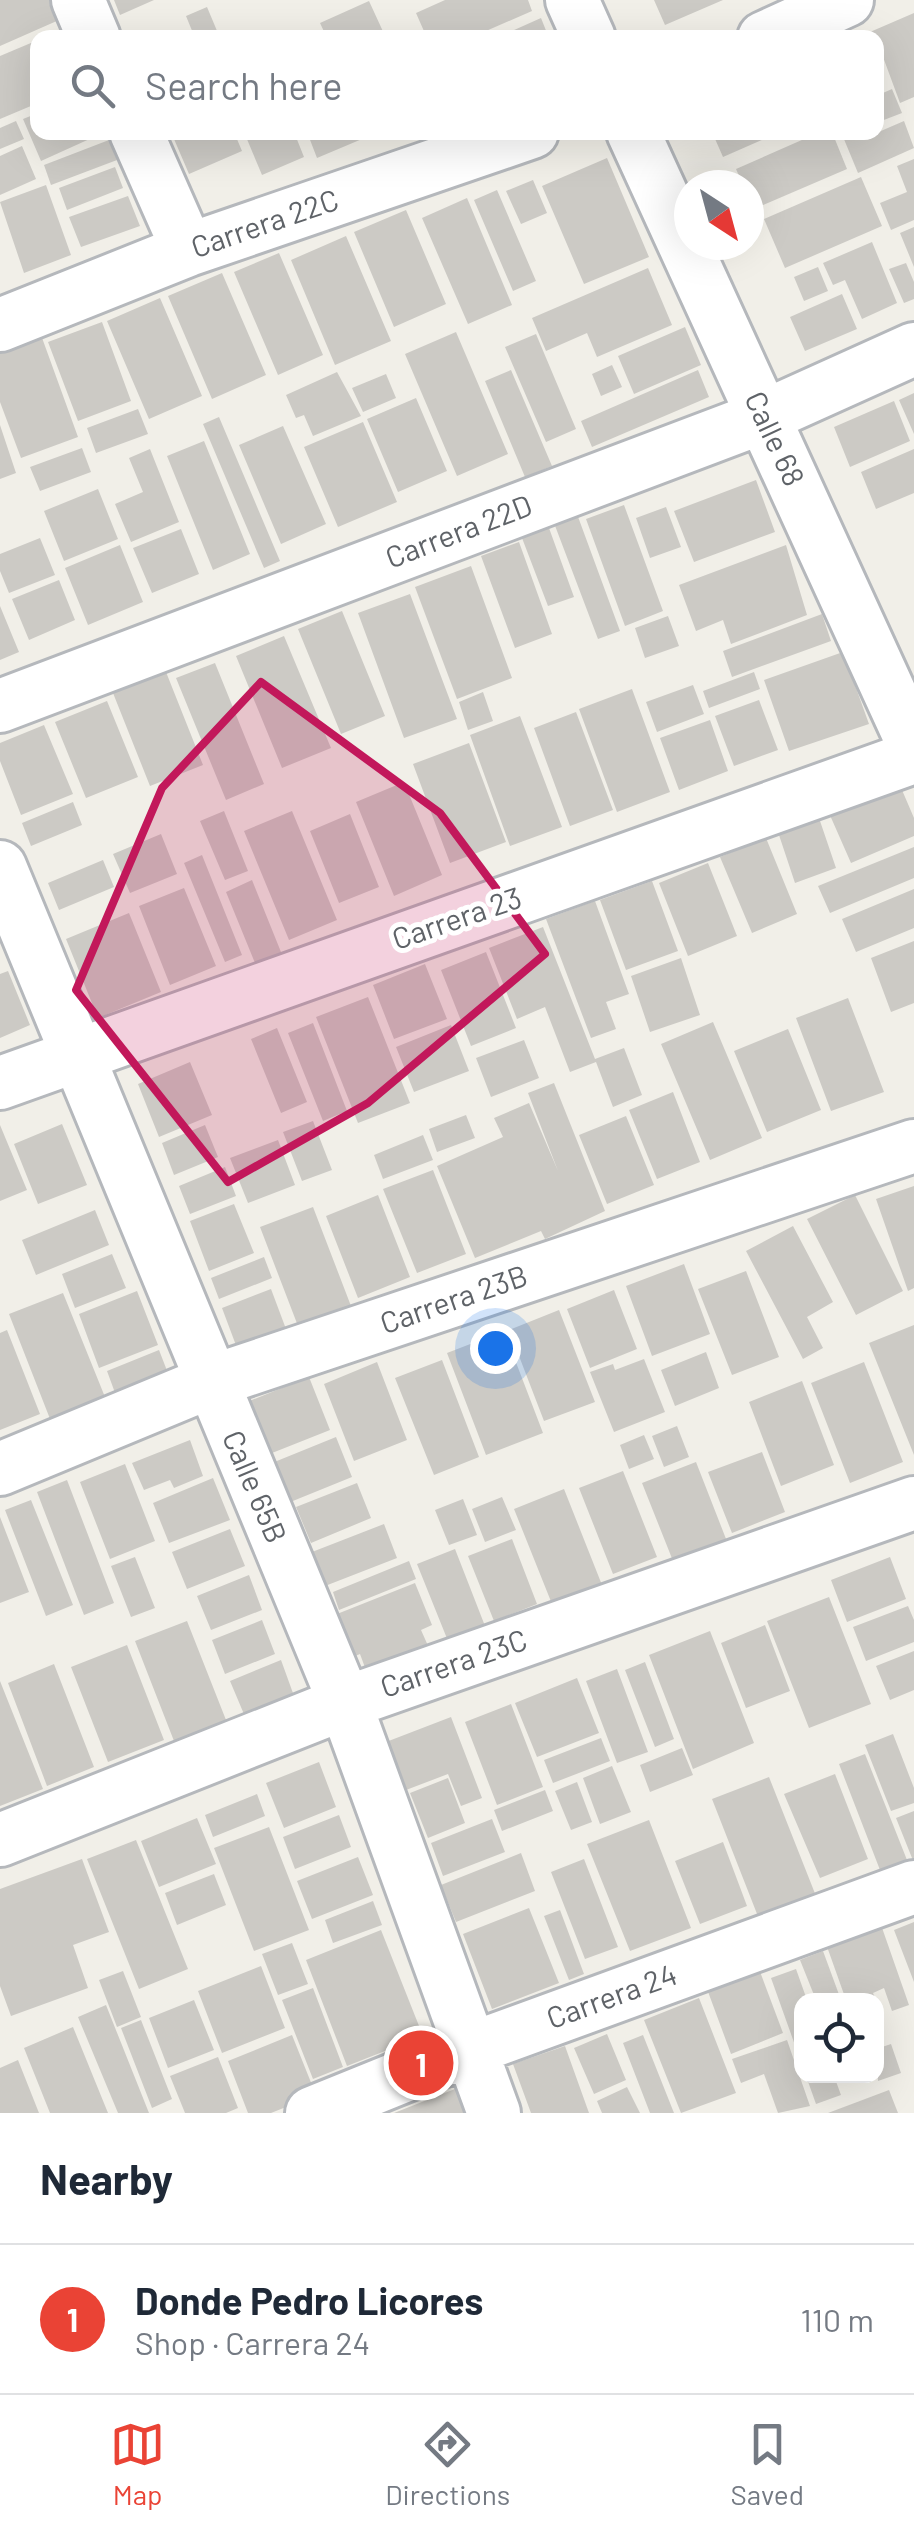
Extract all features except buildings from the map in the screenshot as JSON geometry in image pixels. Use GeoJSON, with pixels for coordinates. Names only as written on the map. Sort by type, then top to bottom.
{"type":"FeatureCollection","features":[{"type":"Feature","properties":{"kind":"street"},"geometry":{"type":"LineString","coordinates":[[78,0],[91,30]]}},
{"type":"Feature","properties":{"kind":"street"},"geometry":{"type":"LineString","coordinates":[[572,0],[585,30]]}},
{"type":"Feature","properties":{"kind":"street"},"geometry":{"type":"LineString","coordinates":[[781,30],[847,0]]}},
{"type":"Feature","properties":{"kind":"street"},"geometry":{"type":"LineString","coordinates":[[140,140],[188,250]]}},
{"type":"Feature","properties":{"kind":"street","name":"Carrera 22C"},"geometry":{"type":"LineString","coordinates":[[0,325],[188,250],[509,140]]}},
{"type":"Feature","properties":{"kind":"street","name":"Calle 68"},"geometry":{"type":"LineString","coordinates":[[637,140],[914,746]]}},
{"type":"Feature","properties":{"kind":"street","name":"Carrera 22D"},"geometry":{"type":"LineString","coordinates":[[0,706],[763,417],[914,348]]}},
{"type":"Feature","properties":{"kind":"street","name":"Carrera 23"},"geometry":{"type":"LineString","coordinates":[[0,1083],[914,758]]}},
{"type":"Feature","properties":{"kind":"street","name":"Calle 65B"},"geometry":{"type":"LineString","coordinates":[[0,867],[344,1702],[494,2113]]}},
{"type":"Feature","properties":{"kind":"street","name":"Carrera 23B"},"geometry":{"type":"LineString","coordinates":[[0,1469],[210,1382],[914,1146]]}},
{"type":"Feature","properties":{"kind":"street","name":"Carrera 23C"},"geometry":{"type":"LineString","coordinates":[[0,1840],[344,1702],[914,1503]]}},
{"type":"Feature","properties":{"kind":"street","name":"Carrera 24"},"geometry":{"type":"LineString","coordinates":[[312,2113],[468,2050],[914,1886]]}},
{"type":"Feature","properties":{"kind":"highlighted area"},"geometry":{"type":"Polygon","coordinates":[[[261,682],[440,813],[545,954],[368,1103],[228,1182],[76,990],[162,788],[261,682]]]}},
{"type":"Feature","properties":{"kind":"place","name":"Donde Pedro Licores"},"geometry":{"type":"Point","coordinates":[421,2063]}}]}
